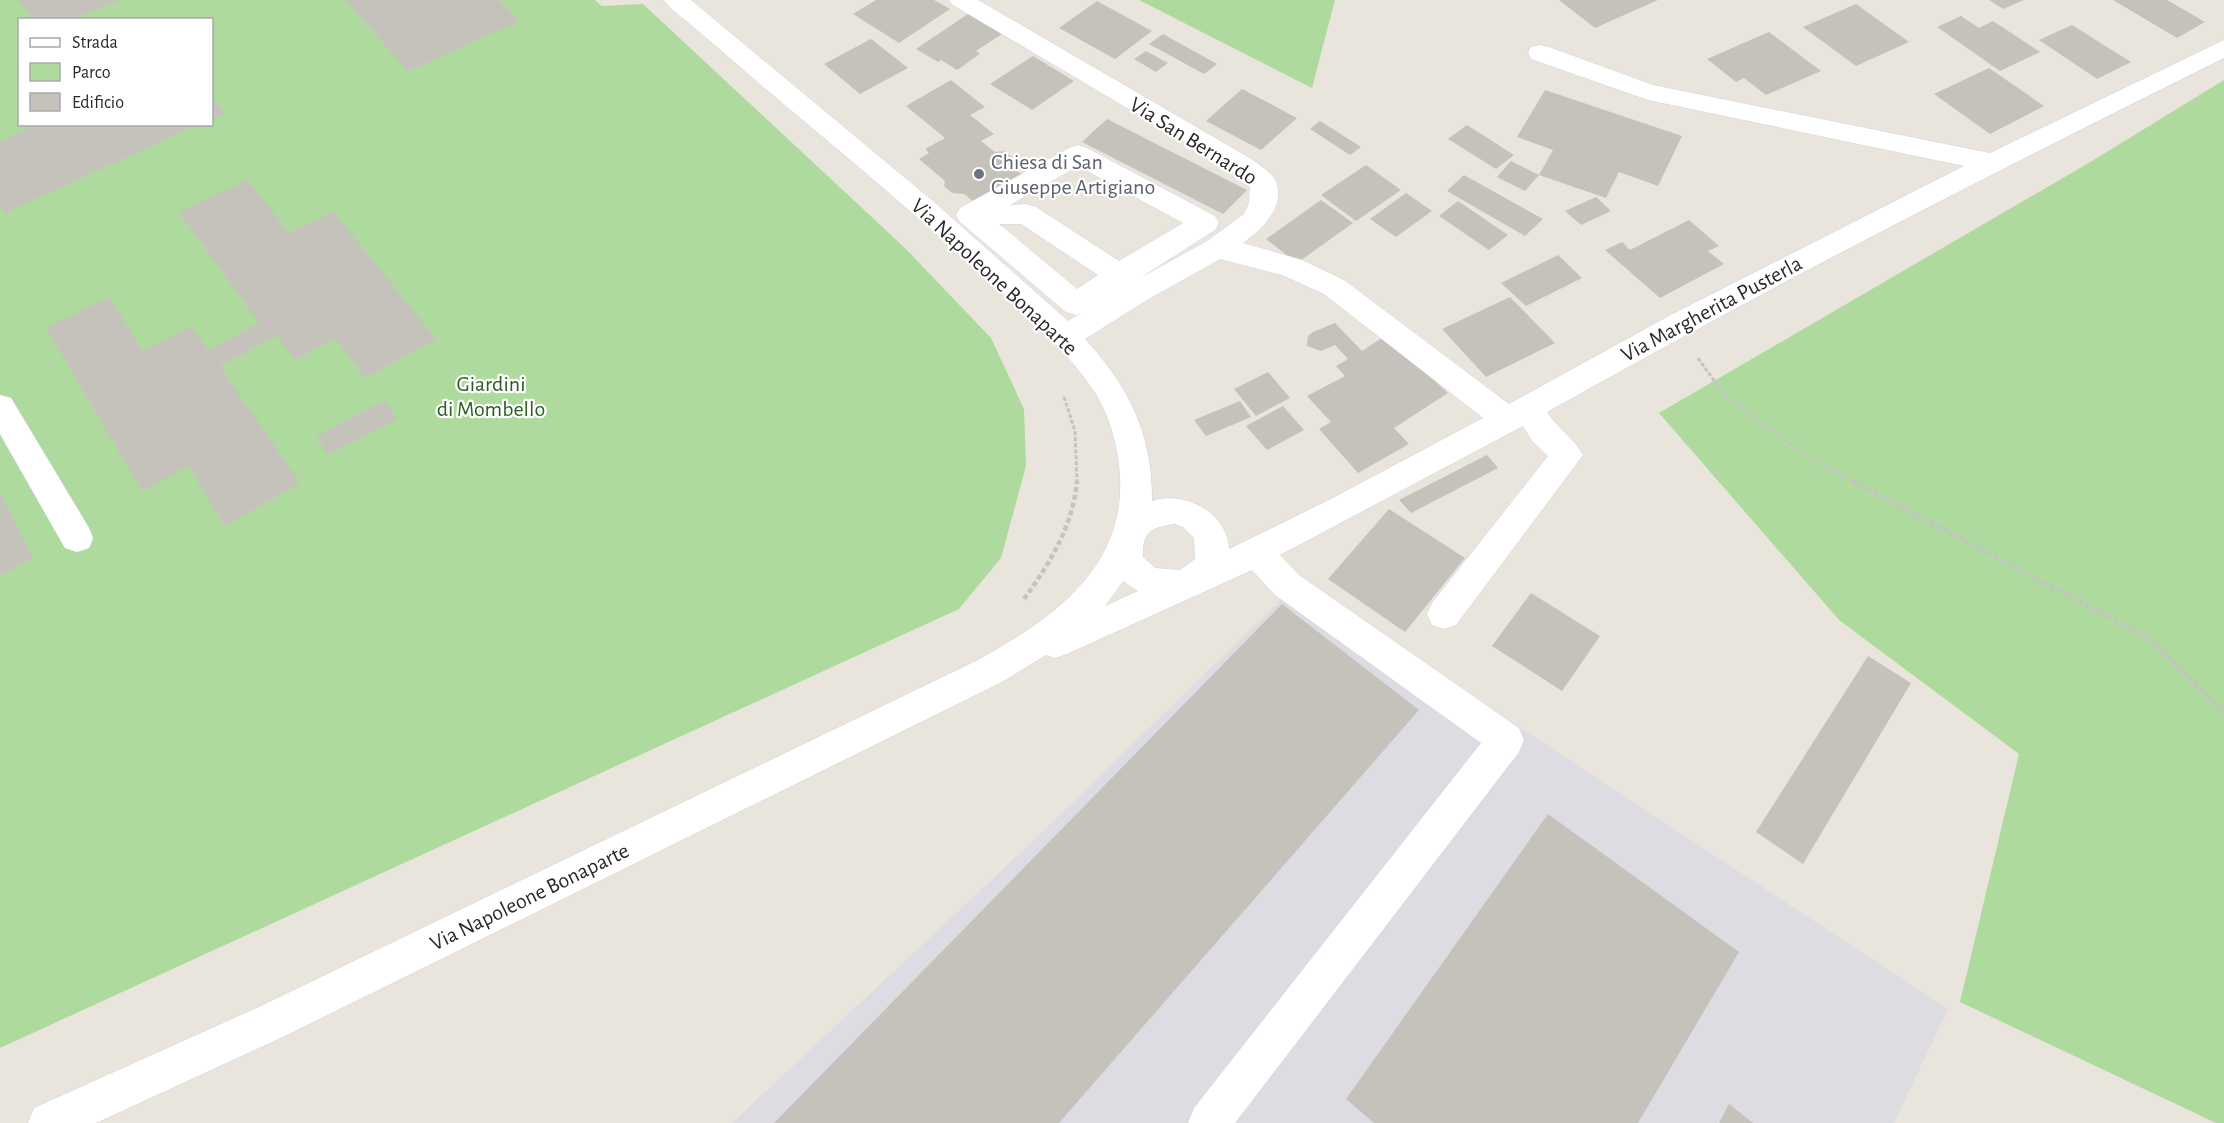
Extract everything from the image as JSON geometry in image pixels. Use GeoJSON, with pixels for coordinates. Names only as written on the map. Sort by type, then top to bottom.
{"type":"FeatureCollection","features":[{"type":"Feature","properties":{"kind":"street","name":"Via Napoleone Bonaparte"},"geometry":{"type":"LineString","coordinates":[[675,0],[958,221],[1066,337],[1112,395],[1131,439],[1138,491],[1117,563],[1089,602],[1005,663]]}},
{"type":"Feature","properties":{"kind":"street","name":"Via San Bernardo"},"geometry":{"type":"LineString","coordinates":[[961,0],[1244,166],[1264,184],[1263,203],[1255,220],[1217,248],[1128,283],[1066,337]]}},
{"type":"Feature","properties":{"kind":"street","name":"Via Margherita Pusterla"},"geometry":{"type":"LineString","coordinates":[[1517,414],[1675,326],[1991,162],[2224,48]]}},
{"type":"Feature","properties":{"kind":"street"},"geometry":{"type":"LineString","coordinates":[[1540,53],[1648,92],[1991,162]]}},
{"type":"Feature","properties":{"kind":"street"},"geometry":{"type":"LineString","coordinates":[[1078,154],[1205,223],[1128,283],[1076,304],[958,221],[1078,154]]}},
{"type":"Feature","properties":{"kind":"street"},"geometry":{"type":"LineString","coordinates":[[958,221],[1026,214],[1128,283]]}},
{"type":"Feature","properties":{"kind":"street"},"geometry":{"type":"LineString","coordinates":[[1217,248],[1290,265],[1309,272],[1334,286],[1544,432],[1567,455],[1444,614]]}},
{"type":"Feature","properties":{"kind":"street"},"geometry":{"type":"LineString","coordinates":[[0,407],[77,538]]}},
{"type":"Feature","properties":{"kind":"street","name":"Via Napoleone Bonaparte"},"geometry":{"type":"LineString","coordinates":[[49,1123],[274,1020],[1005,663],[1141,608],[1256,552],[1517,414]]}},
{"type":"Feature","properties":{"kind":"street"},"geometry":{"type":"LineString","coordinates":[[1175,510],[1198,519],[1212,536],[1214,555],[1208,569],[1193,581],[1168,586],[1152,582],[1135,571],[1128,560],[1126,538],[1140,519],[1155,512],[1175,510]]}},
{"type":"Feature","properties":{"kind":"street"},"geometry":{"type":"LineString","coordinates":[[1209,1123],[1506,740],[1287,585],[1256,552]]}},
{"type":"Feature","properties":{"kind":"path"},"geometry":{"type":"LineString","coordinates":[[1675,326],[1725,396],[1811,459],[2149,638],[2224,713]]}},
{"type":"Feature","properties":{"kind":"path"},"geometry":{"type":"LineString","coordinates":[[1021,603],[1053,557],[1071,513],[1078,443],[1063,395]]}},
{"type":"Feature","properties":{"kind":"shaded area"},"geometry":{"type":"Polygon","coordinates":[[[1301,580],[1381,636],[1948,1009],[1894,1123],[732,1123],[1032,842],[1301,580]]]}},
{"type":"Feature","properties":{"kind":"green space","name":"Giardini di Mombello"},"geometry":{"type":"Polygon","coordinates":[[[0,0],[595,0],[602,6],[643,4],[905,248],[991,338],[1024,409],[1026,466],[1001,558],[959,609],[0,1048],[0,0]]]}},
{"type":"Feature","properties":{"kind":"green space"},"geometry":{"type":"Polygon","coordinates":[[[1139,0],[1335,0],[1312,88],[1139,0]]]}},
{"type":"Feature","properties":{"kind":"green space"},"geometry":{"type":"Polygon","coordinates":[[[2224,80],[2224,1123],[2216,1123],[1960,1002],[2019,754],[1839,620],[1659,413],[2092,161],[2224,80]]]}},
{"type":"Feature","properties":{"kind":"building"},"geometry":{"type":"Polygon","coordinates":[[[19,0],[119,0],[76,18],[31,18],[19,0]]]}},
{"type":"Feature","properties":{"kind":"building"},"geometry":{"type":"Polygon","coordinates":[[[345,0],[499,0],[520,21],[408,71],[345,0]]]}},
{"type":"Feature","properties":{"kind":"building"},"geometry":{"type":"Polygon","coordinates":[[[876,0],[934,0],[950,9],[899,43],[853,14],[876,0]]]}},
{"type":"Feature","properties":{"kind":"building"},"geometry":{"type":"Polygon","coordinates":[[[1559,0],[1658,0],[1595,28],[1559,0]]]}},
{"type":"Feature","properties":{"kind":"building"},"geometry":{"type":"Polygon","coordinates":[[[1989,0],[2024,0],[2003,9],[1989,0]]]}},
{"type":"Feature","properties":{"kind":"building"},"geometry":{"type":"Polygon","coordinates":[[[2113,0],[2167,0],[2205,22],[2177,38],[2113,0]]]}},
{"type":"Feature","properties":{"kind":"building"},"geometry":{"type":"Polygon","coordinates":[[[1097,1],[1152,31],[1115,59],[1059,28],[1097,1]]]}},
{"type":"Feature","properties":{"kind":"building"},"geometry":{"type":"Polygon","coordinates":[[[1856,4],[1909,42],[1856,66],[1803,27],[1856,4]]]}},
{"type":"Feature","properties":{"kind":"building"},"geometry":{"type":"Polygon","coordinates":[[[968,14],[1002,34],[976,51],[980,54],[957,70],[916,49],[968,14]]]}},
{"type":"Feature","properties":{"kind":"building"},"geometry":{"type":"Polygon","coordinates":[[[1961,16],[1979,28],[1993,21],[2040,52],[2000,71],[1937,27],[1961,16]]]}},
{"type":"Feature","properties":{"kind":"building"},"geometry":{"type":"Polygon","coordinates":[[[2072,25],[2131,62],[2097,79],[2039,40],[2072,25]]]}},
{"type":"Feature","properties":{"kind":"building"},"geometry":{"type":"Polygon","coordinates":[[[1769,32],[1821,71],[1766,95],[1744,78],[1736,82],[1707,59],[1769,32]]]}},
{"type":"Feature","properties":{"kind":"building"},"geometry":{"type":"Polygon","coordinates":[[[1163,34],[1217,64],[1204,74],[1149,44],[1163,34]]]}},
{"type":"Feature","properties":{"kind":"building"},"geometry":{"type":"Polygon","coordinates":[[[871,39],[908,68],[860,94],[824,64],[871,39]]]}},
{"type":"Feature","properties":{"kind":"building"},"geometry":{"type":"Polygon","coordinates":[[[1146,51],[1168,63],[1156,72],[1134,59],[1146,51]]]}},
{"type":"Feature","properties":{"kind":"building"},"geometry":{"type":"Polygon","coordinates":[[[1033,56],[1074,81],[1032,110],[990,84],[1033,56]]]}},
{"type":"Feature","properties":{"kind":"building"},"geometry":{"type":"Polygon","coordinates":[[[1989,68],[2044,106],[1990,134],[1934,94],[1989,68]]]}},
{"type":"Feature","properties":{"kind":"building"},"geometry":{"type":"Polygon","coordinates":[[[951,80],[985,107],[970,115],[994,134],[981,141],[995,152],[1005,151],[1014,159],[1011,166],[1027,179],[980,207],[964,194],[952,193],[944,186],[945,181],[919,159],[929,153],[925,149],[945,138],[906,106],[951,80]]]}},
{"type":"Feature","properties":{"kind":"building"},"geometry":{"type":"Polygon","coordinates":[[[1242,89],[1297,118],[1261,150],[1206,121],[1242,89]]]}},
{"type":"Feature","properties":{"kind":"building"},"geometry":{"type":"Polygon","coordinates":[[[1545,90],[1682,136],[1658,186],[1619,172],[1606,198],[1539,175],[1553,150],[1517,137],[1545,90]]]}},
{"type":"Feature","properties":{"kind":"building"},"geometry":{"type":"Polygon","coordinates":[[[213,98],[225,113],[213,119],[213,98]]]}},
{"type":"Feature","properties":{"kind":"building"},"geometry":{"type":"Polygon","coordinates":[[[1107,119],[1247,190],[1223,214],[1082,142],[1107,119]]]}},
{"type":"Feature","properties":{"kind":"building"},"geometry":{"type":"Polygon","coordinates":[[[1320,121],[1361,147],[1350,155],[1310,129],[1320,121]]]}},
{"type":"Feature","properties":{"kind":"building"},"geometry":{"type":"Polygon","coordinates":[[[1467,125],[1514,155],[1496,169],[1448,139],[1467,125]]]}},
{"type":"Feature","properties":{"kind":"building"},"geometry":{"type":"Polygon","coordinates":[[[33,126],[195,126],[5,213],[0,206],[0,141],[33,126]]]}},
{"type":"Feature","properties":{"kind":"building"},"geometry":{"type":"Polygon","coordinates":[[[1511,161],[1539,175],[1525,191],[1497,177],[1511,161]]]}},
{"type":"Feature","properties":{"kind":"building"},"geometry":{"type":"Polygon","coordinates":[[[1366,165],[1401,190],[1356,221],[1321,195],[1366,165]]]}},
{"type":"Feature","properties":{"kind":"building"},"geometry":{"type":"Polygon","coordinates":[[[1464,175],[1543,219],[1525,236],[1447,191],[1464,175]]]}},
{"type":"Feature","properties":{"kind":"building"},"geometry":{"type":"Polygon","coordinates":[[[248,180],[289,233],[333,211],[436,339],[365,378],[335,338],[295,360],[277,336],[220,366],[300,483],[225,526],[188,466],[142,491],[46,328],[109,297],[143,351],[192,326],[208,350],[259,323],[179,212],[248,180]]]}},
{"type":"Feature","properties":{"kind":"building"},"geometry":{"type":"Polygon","coordinates":[[[1406,193],[1432,211],[1396,237],[1370,219],[1406,193]]]}},
{"type":"Feature","properties":{"kind":"building"},"geometry":{"type":"Polygon","coordinates":[[[1596,197],[1611,211],[1581,225],[1565,211],[1596,197]]]}},
{"type":"Feature","properties":{"kind":"building"},"geometry":{"type":"Polygon","coordinates":[[[1321,200],[1353,223],[1297,263],[1266,239],[1321,200]]]}},
{"type":"Feature","properties":{"kind":"building"},"geometry":{"type":"Polygon","coordinates":[[[1458,201],[1508,235],[1489,250],[1439,216],[1458,201]]]}},
{"type":"Feature","properties":{"kind":"building"},"geometry":{"type":"Polygon","coordinates":[[[1689,220],[1719,246],[1708,251],[1724,264],[1660,298],[1605,250],[1622,242],[1630,250],[1689,220]]]}},
{"type":"Feature","properties":{"kind":"building"},"geometry":{"type":"Polygon","coordinates":[[[1558,255],[1582,278],[1526,306],[1501,283],[1558,255]]]}},
{"type":"Feature","properties":{"kind":"building"},"geometry":{"type":"Polygon","coordinates":[[[1510,297],[1555,343],[1486,377],[1442,329],[1510,297]]]}},
{"type":"Feature","properties":{"kind":"building"},"geometry":{"type":"Polygon","coordinates":[[[1335,323],[1362,351],[1385,336],[1448,393],[1394,428],[1409,444],[1358,473],[1319,429],[1331,422],[1307,396],[1345,376],[1336,366],[1348,359],[1335,345],[1321,351],[1307,346],[1308,336],[1335,323]]]}},
{"type":"Feature","properties":{"kind":"building"},"geometry":{"type":"Polygon","coordinates":[[[1268,372],[1290,398],[1256,416],[1234,389],[1268,372]]]}},
{"type":"Feature","properties":{"kind":"building"},"geometry":{"type":"Polygon","coordinates":[[[385,400],[397,419],[328,455],[316,436],[385,400]]]}},
{"type":"Feature","properties":{"kind":"building"},"geometry":{"type":"Polygon","coordinates":[[[1240,401],[1251,417],[1206,436],[1194,420],[1240,401]]]}},
{"type":"Feature","properties":{"kind":"building"},"geometry":{"type":"Polygon","coordinates":[[[1283,406],[1304,430],[1267,450],[1246,426],[1283,406]]]}},
{"type":"Feature","properties":{"kind":"building"},"geometry":{"type":"Polygon","coordinates":[[[1487,455],[1498,468],[1411,513],[1399,500],[1487,455]]]}},
{"type":"Feature","properties":{"kind":"building"},"geometry":{"type":"Polygon","coordinates":[[[0,492],[33,558],[0,576],[0,492]]]}},
{"type":"Feature","properties":{"kind":"building"},"geometry":{"type":"Polygon","coordinates":[[[1389,509],[1465,558],[1405,632],[1328,579],[1389,509]]]}},
{"type":"Feature","properties":{"kind":"building"},"geometry":{"type":"Polygon","coordinates":[[[1531,593],[1600,636],[1562,691],[1492,646],[1531,593]]]}},
{"type":"Feature","properties":{"kind":"building"},"geometry":{"type":"Polygon","coordinates":[[[1282,604],[1419,710],[1059,1123],[774,1123],[1282,604]]]}},
{"type":"Feature","properties":{"kind":"building"},"geometry":{"type":"Polygon","coordinates":[[[1868,656],[1911,683],[1803,864],[1756,832],[1868,656]]]}},
{"type":"Feature","properties":{"kind":"building"},"geometry":{"type":"Polygon","coordinates":[[[1548,814],[1739,952],[1638,1123],[1374,1123],[1346,1099],[1548,814]]]}},
{"type":"Feature","properties":{"kind":"building"},"geometry":{"type":"Polygon","coordinates":[[[1729,1104],[1753,1123],[1719,1123],[1729,1104]]]}},
{"type":"Feature","properties":{"kind":"place","name":"Chiesa di San Giuseppe Artigiano"},"geometry":{"type":"Point","coordinates":[979,174]}}]}
